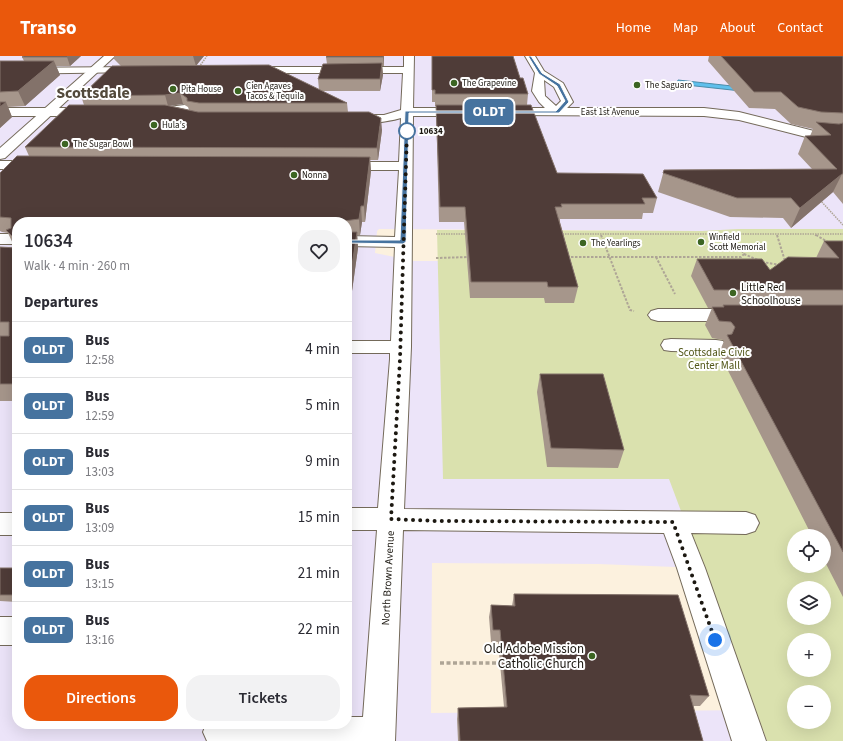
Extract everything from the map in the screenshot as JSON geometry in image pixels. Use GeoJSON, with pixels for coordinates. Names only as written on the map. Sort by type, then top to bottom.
{"type":"FeatureCollection","features":[{"type":"Feature","properties":{"kind":"street"},"geometry":{"type":"LineString","coordinates":[[0,155],[110,56]]}},
{"type":"Feature","properties":{"kind":"street","name":"North Brown Avenue"},"geometry":{"type":"LineString","coordinates":[[378,737],[401,347],[409,56]]}},
{"type":"Feature","properties":{"kind":"street"},"geometry":{"type":"LineString","coordinates":[[530,56],[540,73],[559,85],[567,102],[557,112],[542,101],[536,85],[540,73]]}},
{"type":"Feature","properties":{"kind":"street"},"geometry":{"type":"LineString","coordinates":[[0,71],[150,70]]}},
{"type":"Feature","properties":{"kind":"street"},"geometry":{"type":"LineString","coordinates":[[197,70],[408,70]]}},
{"type":"Feature","properties":{"kind":"street"},"geometry":{"type":"LineString","coordinates":[[138,112],[168,111],[212,104],[228,104]]}},
{"type":"Feature","properties":{"kind":"street"},"geometry":{"type":"LineString","coordinates":[[387,105],[407,112]]}},
{"type":"Feature","properties":{"kind":"street"},"geometry":{"type":"LineString","coordinates":[[168,111],[201,119]]}},
{"type":"Feature","properties":{"kind":"street"},"geometry":{"type":"LineString","coordinates":[[0,112],[102,112]]}},
{"type":"Feature","properties":{"kind":"street"},"geometry":{"type":"LineString","coordinates":[[337,119],[385,119],[407,112],[480,112]]}},
{"type":"Feature","properties":{"kind":"street","name":"East 1st Avenue"},"geometry":{"type":"LineString","coordinates":[[495,112],[704,112],[764,122],[814,135],[838,135]]}},
{"type":"Feature","properties":{"kind":"street","name":"East 1st Avenue"},"geometry":{"type":"LineString","coordinates":[[764,122],[809,122]]}},
{"type":"Feature","properties":{"kind":"street"},"geometry":{"type":"LineString","coordinates":[[0,166],[54,166]]}},
{"type":"Feature","properties":{"kind":"street"},"geometry":{"type":"LineString","coordinates":[[325,166],[405,166]]}},
{"type":"Feature","properties":{"kind":"street"},"geometry":{"type":"LineString","coordinates":[[0,239],[12,239]]}},
{"type":"Feature","properties":{"kind":"street"},"geometry":{"type":"LineString","coordinates":[[352,241],[403,242]]}},
{"type":"Feature","properties":{"kind":"street"},"geometry":{"type":"LineString","coordinates":[[658,315],[755,315]]}},
{"type":"Feature","properties":{"kind":"street"},"geometry":{"type":"LineString","coordinates":[[671,345],[716,346]]}},
{"type":"Feature","properties":{"kind":"street"},"geometry":{"type":"LineString","coordinates":[[352,347],[401,347]]}},
{"type":"Feature","properties":{"kind":"street"},"geometry":{"type":"LineString","coordinates":[[352,519],[746,523]]}},
{"type":"Feature","properties":{"kind":"street"},"geometry":{"type":"LineString","coordinates":[[673,522],[691,568],[749,741]]}},
{"type":"Feature","properties":{"kind":"street"},"geometry":{"type":"LineString","coordinates":[[0,524],[12,524]]}},
{"type":"Feature","properties":{"kind":"street"},"geometry":{"type":"LineString","coordinates":[[0,631],[12,631]]}},
{"type":"Feature","properties":{"kind":"street"},"geometry":{"type":"LineString","coordinates":[[220,732],[378,737]]}},
{"type":"Feature","properties":{"kind":"path"},"geometry":{"type":"LineString","coordinates":[[197,70],[207,56]]}},
{"type":"Feature","properties":{"kind":"path"},"geometry":{"type":"LineString","coordinates":[[817,197],[843,225]]}},
{"type":"Feature","properties":{"kind":"path"},"geometry":{"type":"LineString","coordinates":[[436,234],[467,234]]}},
{"type":"Feature","properties":{"kind":"path"},"geometry":{"type":"LineString","coordinates":[[554,234],[843,234]]}},
{"type":"Feature","properties":{"kind":"path"},"geometry":{"type":"LineString","coordinates":[[601,234],[630,310],[658,315]]}},
{"type":"Feature","properties":{"kind":"path"},"geometry":{"type":"LineString","coordinates":[[732,234],[744,254],[769,264],[786,265],[777,235]]}},
{"type":"Feature","properties":{"kind":"path"},"geometry":{"type":"LineString","coordinates":[[815,234],[834,246]]}},
{"type":"Feature","properties":{"kind":"path"},"geometry":{"type":"LineString","coordinates":[[562,257],[741,257],[744,254]]}},
{"type":"Feature","properties":{"kind":"path"},"geometry":{"type":"LineString","coordinates":[[436,258],[476,257]]}},
{"type":"Feature","properties":{"kind":"path"},"geometry":{"type":"LineString","coordinates":[[656,257],[687,315]]}},
{"type":"Feature","properties":{"kind":"path"},"geometry":{"type":"LineString","coordinates":[[440,664],[500,664]]}},
{"type":"Feature","properties":{"kind":"shaded area"},"geometry":{"type":"Polygon","coordinates":[[[0,56],[843,56],[843,229],[702,231],[379,229],[377,231],[375,253],[414,261],[597,261],[701,568],[598,564],[432,563],[431,713],[754,710],[767,741],[0,741],[0,56]]]}},
{"type":"Feature","properties":{"kind":"green space","name":"Scottsdale Civic Center Mall"},"geometry":{"type":"Polygon","coordinates":[[[738,229],[843,229],[843,741],[767,741],[669,479],[443,479],[437,230],[702,231],[738,229]]]}},
{"type":"Feature","properties":{"kind":"water"},"geometry":{"type":"Polygon","coordinates":[[[678,80],[750,88],[750,92],[677,84],[678,80]]]}},
{"type":"Feature","properties":{"kind":"building"},"geometry":{"type":"Polygon","coordinates":[[[24,56],[68,56],[22,57],[24,56]]]}},
{"type":"Feature","properties":{"kind":"building"},"geometry":{"type":"Polygon","coordinates":[[[383,56],[383,57],[326,57],[383,56]]]}},
{"type":"Feature","properties":{"kind":"building"},"geometry":{"type":"Polygon","coordinates":[[[432,56],[513,56],[520,78],[523,78],[528,94],[435,94],[435,90],[432,90],[432,56]]]}},
{"type":"Feature","properties":{"kind":"building"},"geometry":{"type":"Polygon","coordinates":[[[721,56],[843,56],[843,113],[821,112],[798,107],[781,92],[754,92],[721,56]]]}},
{"type":"Feature","properties":{"kind":"building"},"geometry":{"type":"Polygon","coordinates":[[[0,61],[54,61],[18,91],[0,92],[0,61]]]}},
{"type":"Feature","properties":{"kind":"building"},"geometry":{"type":"Polygon","coordinates":[[[382,63],[380,79],[318,79],[323,64],[382,63]]]}},
{"type":"Feature","properties":{"kind":"building"},"geometry":{"type":"Polygon","coordinates":[[[269,65],[347,103],[199,103],[187,101],[187,98],[180,93],[165,95],[81,96],[112,66],[269,65]]]}},
{"type":"Feature","properties":{"kind":"building"},"geometry":{"type":"Polygon","coordinates":[[[0,102],[6,102],[0,107],[0,102]]]}},
{"type":"Feature","properties":{"kind":"building"},"geometry":{"type":"Polygon","coordinates":[[[69,105],[165,105],[198,112],[369,112],[381,118],[377,148],[25,147],[69,105]]]}},
{"type":"Feature","properties":{"kind":"building"},"geometry":{"type":"Polygon","coordinates":[[[436,105],[531,105],[557,173],[643,174],[657,198],[642,198],[645,204],[561,204],[562,207],[555,207],[578,287],[548,287],[547,282],[471,282],[465,207],[440,207],[436,105]]]}},
{"type":"Feature","properties":{"kind":"building"},"geometry":{"type":"Polygon","coordinates":[[[816,122],[843,123],[843,174],[800,208],[791,198],[737,198],[663,173],[664,170],[837,169],[805,136],[831,135],[816,122]]]}},
{"type":"Feature","properties":{"kind":"building"},"geometry":{"type":"Polygon","coordinates":[[[17,156],[370,157],[364,206],[361,206],[359,219],[352,220],[352,217],[12,217],[12,236],[6,230],[11,228],[11,218],[0,217],[0,173],[17,156]]]}},
{"type":"Feature","properties":{"kind":"building"},"geometry":{"type":"Polygon","coordinates":[[[352,232],[357,232],[352,266],[352,232]]]}},
{"type":"Feature","properties":{"kind":"building"},"geometry":{"type":"Polygon","coordinates":[[[824,241],[843,241],[843,290],[714,290],[697,259],[762,259],[770,270],[788,257],[839,258],[824,241]]]}},
{"type":"Feature","properties":{"kind":"building"},"geometry":{"type":"Polygon","coordinates":[[[0,247],[12,248],[12,384],[0,384],[0,336],[9,336],[9,322],[0,322],[0,247]]]}},
{"type":"Feature","properties":{"kind":"building"},"geometry":{"type":"Polygon","coordinates":[[[723,305],[843,305],[843,552],[727,335],[732,334],[735,327],[731,322],[719,321],[712,307],[724,307],[723,305]]]}},
{"type":"Feature","properties":{"kind":"building"},"geometry":{"type":"Polygon","coordinates":[[[540,374],[603,374],[624,450],[551,448],[540,374]]]}},
{"type":"Feature","properties":{"kind":"building"},"geometry":{"type":"Polygon","coordinates":[[[0,568],[12,568],[12,595],[0,595],[0,568]]]}},
{"type":"Feature","properties":{"kind":"building","name":"Old Adobe Mission Catholic Church"},"geometry":{"type":"Polygon","coordinates":[[[514,594],[678,595],[709,696],[690,695],[703,741],[460,741],[458,708],[507,707],[500,630],[493,630],[491,605],[515,606],[514,594]]]}},
{"type":"Feature","properties":{"kind":"bus line","name":"OLDT"},"geometry":{"type":"LineString","coordinates":[[352,241],[403,242],[407,112],[557,112],[567,102],[559,85],[540,73],[530,56]]}},
{"type":"Feature","properties":{"kind":"place","name":"The Grapevine"},"geometry":{"type":"Point","coordinates":[454,83]}},
{"type":"Feature","properties":{"kind":"place","name":"The Saguaro"},"geometry":{"type":"Point","coordinates":[637,85]}},
{"type":"Feature","properties":{"kind":"place","name":"Pita House"},"geometry":{"type":"Point","coordinates":[173,89]}},
{"type":"Feature","properties":{"kind":"place","name":"Cien Agaves Tacos & Tequila"},"geometry":{"type":"Point","coordinates":[238,91]}},
{"type":"Feature","properties":{"kind":"place","name":"Hula’s"},"geometry":{"type":"Point","coordinates":[154,125]}},
{"type":"Feature","properties":{"kind":"place","name":"10634"},"geometry":{"type":"Point","coordinates":[407,131]}},
{"type":"Feature","properties":{"kind":"place","name":"The Sugar Bowl"},"geometry":{"type":"Point","coordinates":[65,144]}},
{"type":"Feature","properties":{"kind":"place","name":"Nonna"},"geometry":{"type":"Point","coordinates":[294,175]}},
{"type":"Feature","properties":{"kind":"place","name":"Winfield Scott Memorial"},"geometry":{"type":"Point","coordinates":[701,242]}},
{"type":"Feature","properties":{"kind":"place","name":"The Yearlings"},"geometry":{"type":"Point","coordinates":[583,243]}},
{"type":"Feature","properties":{"kind":"place","name":"Little Red Schoolhouse"},"geometry":{"type":"Point","coordinates":[733,293]}},
{"type":"Feature","properties":{"kind":"place","name":"Old Adobe Mission Catholic Church"},"geometry":{"type":"Point","coordinates":[592,656]}},
{"type":"Feature","properties":{"kind":"district","name":"Scottsdale"},"geometry":{"type":"Point","coordinates":[93,93]}},
{"type":"Feature","properties":{"kind":"route"},"geometry":{"type":"LineString","coordinates":[[407,131],[400,359],[391,519],[436,521],[673,522],[691,568],[715,640]]}}]}
